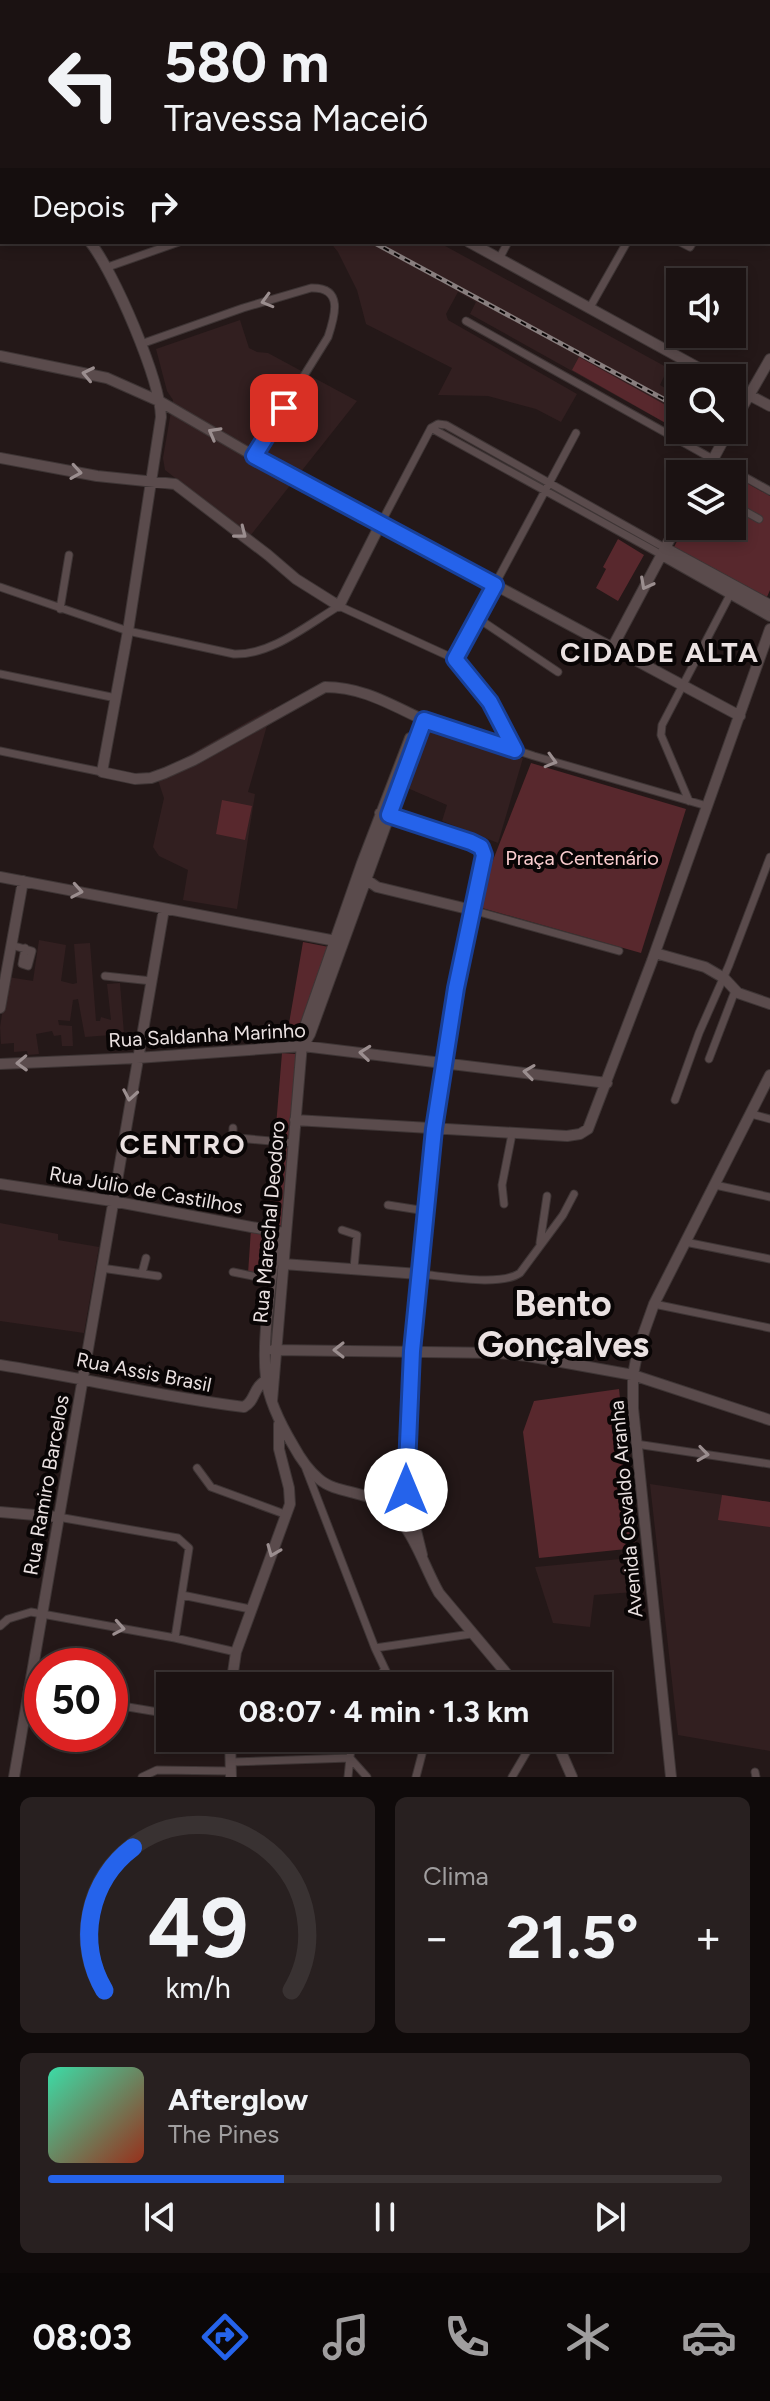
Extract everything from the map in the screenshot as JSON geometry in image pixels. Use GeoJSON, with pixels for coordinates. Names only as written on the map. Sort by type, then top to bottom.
{"type":"FeatureCollection","features":[{"type":"Feature","properties":{"kind":"main road"},"geometry":{"type":"LineString","coordinates":[[91,244],[141,344],[161,402],[160,433],[102,772],[135,779],[165,773],[325,687],[364,691],[421,719],[362,863],[338,942]]}},
{"type":"Feature","properties":{"kind":"main road"},"geometry":{"type":"LineString","coordinates":[[473,244],[691,364]]}},
{"type":"Feature","properties":{"kind":"main road"},"geometry":{"type":"LineString","coordinates":[[0,356],[107,378],[161,402],[254,456],[740,716]]}},
{"type":"Feature","properties":{"kind":"main road"},"geometry":{"type":"LineString","coordinates":[[746,400],[770,359]]}},
{"type":"Feature","properties":{"kind":"main road"},"geometry":{"type":"LineString","coordinates":[[746,393],[770,406]]}},
{"type":"Feature","properties":{"kind":"main road"},"geometry":{"type":"LineString","coordinates":[[713,459],[722,444]]}},
{"type":"Feature","properties":{"kind":"main road"},"geometry":{"type":"LineString","coordinates":[[0,458],[97,476],[175,484],[296,579],[339,606],[381,523]]}},
{"type":"Feature","properties":{"kind":"main road"},"geometry":{"type":"LineString","coordinates":[[612,648],[670,540]]}},
{"type":"Feature","properties":{"kind":"main road"},"geometry":{"type":"LineString","coordinates":[[664,552],[770,605]]}},
{"type":"Feature","properties":{"kind":"main road"},"geometry":{"type":"LineString","coordinates":[[733,589],[770,616]]}},
{"type":"Feature","properties":{"kind":"main road"},"geometry":{"type":"LineString","coordinates":[[295,1120],[567,1136],[580,1134],[592,1122],[770,629]]}},
{"type":"Feature","properties":{"kind":"main road"},"geometry":{"type":"LineString","coordinates":[[384,814],[471,842],[481,847],[484,855],[443,1062],[434,1129],[406,1446],[408,1498],[430,1577],[471,1634],[505,1672]]}},
{"type":"Feature","properties":{"kind":"main road"},"geometry":{"type":"LineString","coordinates":[[338,942],[365,881],[384,814]]}},
{"type":"Feature","properties":{"kind":"main road"},"geometry":{"type":"LineString","coordinates":[[362,863],[365,881]]}},
{"type":"Feature","properties":{"kind":"main road"},"geometry":{"type":"LineString","coordinates":[[0,877],[338,942]]}},
{"type":"Feature","properties":{"kind":"main road"},"geometry":{"type":"LineString","coordinates":[[0,1008],[23,881]]}},
{"type":"Feature","properties":{"kind":"main road"},"geometry":{"type":"LineString","coordinates":[[365,881],[377,887],[472,910]]}},
{"type":"Feature","properties":{"kind":"main road","name":"Rua Ramiro Barcelos"},"geometry":{"type":"LineString","coordinates":[[37,1648],[164,909]]}},
{"type":"Feature","properties":{"kind":"main road","name":"Rua Marechal Deodoro"},"geometry":{"type":"LineString","coordinates":[[305,1465],[279,1422],[272,1401],[272,1280],[293,1143],[303,1041],[310,1034],[338,942]]}},
{"type":"Feature","properties":{"kind":"main road"},"geometry":{"type":"LineString","coordinates":[[655,953],[705,967],[723,978],[735,991],[770,1004]]}},
{"type":"Feature","properties":{"kind":"main road","name":"Rua Saldanha Marinho"},"geometry":{"type":"LineString","coordinates":[[0,1064],[137,1058],[303,1041],[607,1083]]}},
{"type":"Feature","properties":{"kind":"main road","name":"Avenida Osvaldo Aranha"},"geometry":{"type":"LineString","coordinates":[[671,1777],[636,1444],[633,1375],[641,1335],[654,1304],[770,1075]]}},
{"type":"Feature","properties":{"kind":"main road","name":"Rua Júlio de Castilhos"},"geometry":{"type":"LineString","coordinates":[[0,1184],[112,1201],[281,1233]]}},
{"type":"Feature","properties":{"kind":"main road","name":"Rua Marechal Deodoro"},"geometry":{"type":"LineString","coordinates":[[271,1350],[283,1264],[281,1233]]}},
{"type":"Feature","properties":{"kind":"main road"},"geometry":{"type":"LineString","coordinates":[[283,1264],[419,1274]]}},
{"type":"Feature","properties":{"kind":"main road"},"geometry":{"type":"LineString","coordinates":[[271,1350],[528,1356],[633,1375],[770,1420]]}},
{"type":"Feature","properties":{"kind":"main road","name":"Rua Assis Brasil"},"geometry":{"type":"LineString","coordinates":[[0,1365],[244,1407],[251,1403],[256,1387],[271,1377]]}},
{"type":"Feature","properties":{"kind":"main road"},"geometry":{"type":"LineString","coordinates":[[233,1672],[250,1609],[287,1515],[290,1497],[279,1449],[279,1422]]}},
{"type":"Feature","properties":{"kind":"main road"},"geometry":{"type":"LineString","coordinates":[[305,1465],[323,1482],[364,1495],[386,1506],[402,1521],[422,1555]]}},
{"type":"Feature","properties":{"kind":"main road"},"geometry":{"type":"LineString","coordinates":[[386,1506],[397,1506],[408,1498]]}},
{"type":"Feature","properties":{"kind":"main road"},"geometry":{"type":"LineString","coordinates":[[0,1512],[58,1517]]}},
{"type":"Feature","properties":{"kind":"main road","name":"Rua Ramiro Barcelos"},"geometry":{"type":"LineString","coordinates":[[14,1777],[24,1720]]}},
{"type":"Feature","properties":{"kind":"main road"},"geometry":{"type":"LineString","coordinates":[[561,1752],[572,1777]]}},
{"type":"Feature","properties":{"kind":"street"},"geometry":{"type":"LineString","coordinates":[[105,268],[173,244]]}},
{"type":"Feature","properties":{"kind":"street"},"geometry":{"type":"LineString","coordinates":[[499,259],[507,244]]}},
{"type":"Feature","properties":{"kind":"street"},"geometry":{"type":"LineString","coordinates":[[589,309],[626,244]]}},
{"type":"Feature","properties":{"kind":"street"},"geometry":{"type":"LineString","coordinates":[[141,344],[311,288],[329,292],[335,303],[328,337],[254,456]]}},
{"type":"Feature","properties":{"kind":"street"},"geometry":{"type":"LineString","coordinates":[[466,321],[770,491]]}},
{"type":"Feature","properties":{"kind":"street"},"geometry":{"type":"LineString","coordinates":[[381,523],[431,428],[438,424],[446,425],[664,552]]}},
{"type":"Feature","properties":{"kind":"street"},"geometry":{"type":"LineString","coordinates":[[431,428],[549,487]]}},
{"type":"Feature","properties":{"kind":"street"},"geometry":{"type":"LineString","coordinates":[[455,659],[576,433]]}},
{"type":"Feature","properties":{"kind":"street"},"geometry":{"type":"LineString","coordinates":[[470,449],[474,441]]}},
{"type":"Feature","properties":{"kind":"street"},"geometry":{"type":"LineString","coordinates":[[746,512],[759,519]]}},
{"type":"Feature","properties":{"kind":"street"},"geometry":{"type":"LineString","coordinates":[[60,609],[69,555]]}},
{"type":"Feature","properties":{"kind":"street"},"geometry":{"type":"LineString","coordinates":[[0,587],[128,631],[250,655],[267,649],[339,606],[455,659],[490,702],[515,750]]}},
{"type":"Feature","properties":{"kind":"street"},"geometry":{"type":"LineString","coordinates":[[689,801],[661,735],[664,717],[733,589]]}},
{"type":"Feature","properties":{"kind":"street"},"geometry":{"type":"LineString","coordinates":[[476,617],[558,672]]}},
{"type":"Feature","properties":{"kind":"street"},"geometry":{"type":"LineString","coordinates":[[0,674],[116,698]]}},
{"type":"Feature","properties":{"kind":"street"},"geometry":{"type":"LineString","coordinates":[[421,719],[707,806]]}},
{"type":"Feature","properties":{"kind":"street"},"geometry":{"type":"LineString","coordinates":[[0,751],[102,772]]}},
{"type":"Feature","properties":{"kind":"street"},"geometry":{"type":"LineString","coordinates":[[675,1100],[770,857]]}},
{"type":"Feature","properties":{"kind":"street"},"geometry":{"type":"LineString","coordinates":[[472,910],[619,951]]}},
{"type":"Feature","properties":{"kind":"street"},"geometry":{"type":"LineString","coordinates":[[11,945],[25,948]]}},
{"type":"Feature","properties":{"kind":"street"},"geometry":{"type":"LineString","coordinates":[[105,976],[152,981]]}},
{"type":"Feature","properties":{"kind":"street"},"geometry":{"type":"LineString","coordinates":[[709,1059],[735,991]]}},
{"type":"Feature","properties":{"kind":"street"},"geometry":{"type":"LineString","coordinates":[[751,1114],[770,1119]]}},
{"type":"Feature","properties":{"kind":"street"},"geometry":{"type":"LineString","coordinates":[[233,1128],[233,1136],[238,1138],[293,1143]]}},
{"type":"Feature","properties":{"kind":"street"},"geometry":{"type":"LineString","coordinates":[[504,1204],[502,1185],[512,1134]]}},
{"type":"Feature","properties":{"kind":"street"},"geometry":{"type":"LineString","coordinates":[[715,1185],[770,1197]]}},
{"type":"Feature","properties":{"kind":"street"},"geometry":{"type":"LineString","coordinates":[[419,1274],[513,1278],[563,1215],[574,1194]]}},
{"type":"Feature","properties":{"kind":"street"},"geometry":{"type":"LineString","coordinates":[[540,1246],[547,1196]]}},
{"type":"Feature","properties":{"kind":"street"},"geometry":{"type":"LineString","coordinates":[[388,1205],[426,1211]]}},
{"type":"Feature","properties":{"kind":"street"},"geometry":{"type":"LineString","coordinates":[[342,1230],[357,1235],[354,1268]]}},
{"type":"Feature","properties":{"kind":"street"},"geometry":{"type":"LineString","coordinates":[[685,1242],[770,1259]]}},
{"type":"Feature","properties":{"kind":"street"},"geometry":{"type":"LineString","coordinates":[[142,1273],[146,1258]]}},
{"type":"Feature","properties":{"kind":"street"},"geometry":{"type":"LineString","coordinates":[[101,1268],[158,1276]]}},
{"type":"Feature","properties":{"kind":"street"},"geometry":{"type":"LineString","coordinates":[[233,1272],[272,1280]]}},
{"type":"Feature","properties":{"kind":"street"},"geometry":{"type":"LineString","coordinates":[[654,1304],[770,1328]]}},
{"type":"Feature","properties":{"kind":"street"},"geometry":{"type":"LineString","coordinates":[[636,1444],[770,1464]]}},
{"type":"Feature","properties":{"kind":"street"},"geometry":{"type":"LineString","coordinates":[[305,1465],[384,1670]]}},
{"type":"Feature","properties":{"kind":"street"},"geometry":{"type":"LineString","coordinates":[[197,1468],[211,1487],[287,1515]]}},
{"type":"Feature","properties":{"kind":"street"},"geometry":{"type":"LineString","coordinates":[[316,1496],[321,1488],[334,1487]]}},
{"type":"Feature","properties":{"kind":"street"},"geometry":{"type":"LineString","coordinates":[[58,1517],[178,1538],[185,1542],[189,1548],[175,1638]]}},
{"type":"Feature","properties":{"kind":"street"},"geometry":{"type":"LineString","coordinates":[[182,1595],[250,1609]]}},
{"type":"Feature","properties":{"kind":"street"},"geometry":{"type":"LineString","coordinates":[[0,1626],[21,1613],[42,1614],[236,1652]]}},
{"type":"Feature","properties":{"kind":"street"},"geometry":{"type":"LineString","coordinates":[[375,1648],[471,1634]]}},
{"type":"Feature","properties":{"kind":"street"},"geometry":{"type":"LineString","coordinates":[[128,1707],[156,1712]]}},
{"type":"Feature","properties":{"kind":"street"},"geometry":{"type":"LineString","coordinates":[[348,1777],[351,1752]]}},
{"type":"Feature","properties":{"kind":"street"},"geometry":{"type":"LineString","coordinates":[[416,1777],[422,1752]]}},
{"type":"Feature","properties":{"kind":"street"},"geometry":{"type":"LineString","coordinates":[[512,1777],[527,1752]]}},
{"type":"Feature","properties":{"kind":"street"},"geometry":{"type":"LineString","coordinates":[[142,1777],[157,1770],[231,1770],[350,1758]]}},
{"type":"Feature","properties":{"kind":"street"},"geometry":{"type":"LineString","coordinates":[[350,1758],[367,1777]]}},
{"type":"Feature","properties":{"kind":"shaded area"},"geometry":{"type":"Polygon","coordinates":[[[332,244],[442,244],[666,367],[660,385],[666,389],[666,423],[470,314],[476,302],[458,292],[446,314],[448,320],[577,394],[561,422],[536,409],[488,396],[438,395],[452,368],[366,324],[357,290],[332,244]]]}},
{"type":"Feature","properties":{"kind":"shaded area"},"geometry":{"type":"Polygon","coordinates":[[[240,320],[249,348],[268,353],[357,401],[250,536],[165,470],[163,458],[173,400],[167,391],[156,349],[240,320]]]}},
{"type":"Feature","properties":{"kind":"shaded area"},"geometry":{"type":"Polygon","coordinates":[[[272,708],[248,792],[255,794],[237,909],[183,900],[188,870],[159,856],[153,847],[164,798],[156,774],[272,708]]]}},
{"type":"Feature","properties":{"kind":"shaded area"},"geometry":{"type":"Polygon","coordinates":[[[428,727],[523,758],[498,843],[442,821],[447,805],[405,787],[428,727]]]}},
{"type":"Feature","properties":{"kind":"shaded area"},"geometry":{"type":"Polygon","coordinates":[[[39,940],[66,945],[61,981],[73,984],[77,983],[74,944],[90,943],[96,1021],[100,1021],[101,1017],[111,1020],[107,984],[120,983],[124,1034],[85,1037],[78,999],[73,1000],[70,1021],[58,1020],[59,1025],[72,1026],[73,1046],[62,1046],[61,1035],[54,1036],[52,1031],[36,1034],[39,1054],[14,1052],[14,1043],[1,1044],[0,1027],[8,977],[33,981],[39,940]]]}},
{"type":"Feature","properties":{"kind":"shaded area"},"geometry":{"type":"Polygon","coordinates":[[[0,1223],[58,1234],[58,1240],[99,1247],[84,1333],[0,1321],[0,1223]]]}},
{"type":"Feature","properties":{"kind":"shaded area"},"geometry":{"type":"Polygon","coordinates":[[[650,1484],[770,1502],[770,1751],[678,1735],[650,1484]]]}},
{"type":"Feature","properties":{"kind":"shaded area"},"geometry":{"type":"Polygon","coordinates":[[[631,1558],[634,1592],[594,1595],[590,1627],[553,1623],[535,1567],[631,1558]]]}},
{"type":"Feature","properties":{"kind":"green space"},"geometry":{"type":"Polygon","coordinates":[[[579,357],[666,405],[666,423],[572,370],[579,357]]]}},
{"type":"Feature","properties":{"kind":"green space"},"geometry":{"type":"Polygon","coordinates":[[[746,483],[770,496],[770,590],[767,597],[674,547],[678,540],[746,540],[746,483]]]}},
{"type":"Feature","properties":{"kind":"green space"},"geometry":{"type":"Polygon","coordinates":[[[618,539],[644,555],[618,601],[596,588],[618,539]]]}},
{"type":"Feature","properties":{"kind":"green space","name":"Praça Centenário"},"geometry":{"type":"Polygon","coordinates":[[[531,763],[686,809],[641,953],[475,906],[531,763]]]}},
{"type":"Feature","properties":{"kind":"green space"},"geometry":{"type":"Polygon","coordinates":[[[222,800],[252,806],[245,840],[216,834],[222,800]]]}},
{"type":"Feature","properties":{"kind":"green space"},"geometry":{"type":"Polygon","coordinates":[[[303,942],[329,947],[296,1038],[286,1041],[303,942]]]}},
{"type":"Feature","properties":{"kind":"green space"},"geometry":{"type":"Polygon","coordinates":[[[282,1053],[296,1054],[283,1226],[268,1223],[282,1053]]]}},
{"type":"Feature","properties":{"kind":"green space"},"geometry":{"type":"Polygon","coordinates":[[[251,1229],[274,1233],[269,1278],[248,1274],[251,1229]]]}},
{"type":"Feature","properties":{"kind":"green space"},"geometry":{"type":"Polygon","coordinates":[[[619,1389],[636,1548],[539,1558],[523,1432],[534,1401],[619,1389]]]}},
{"type":"Feature","properties":{"kind":"green space"},"geometry":{"type":"Polygon","coordinates":[[[722,1495],[770,1502],[770,1527],[718,1520],[722,1495]]]}},
{"type":"Feature","properties":{"kind":"railway"},"geometry":{"type":"LineString","coordinates":[[377,244],[666,400]]}},
{"type":"Feature","properties":{"kind":"district","name":"CIDADE ALTA"},"geometry":{"type":"Point","coordinates":[660,652]}},
{"type":"Feature","properties":{"kind":"district","name":"CENTRO"},"geometry":{"type":"Point","coordinates":[183,1144]}},
{"type":"Feature","properties":{"kind":"district","name":"Bento Gonçalves"},"geometry":{"type":"Point","coordinates":[563,1324]}},
{"type":"Feature","properties":{"kind":"route"},"geometry":{"type":"LineString","coordinates":[[284,408],[254,456],[495,585],[455,659],[490,702],[515,750],[424,720],[389,815],[471,842],[484,851],[456,988],[434,1129],[412,1351],[406,1490]]}}]}
